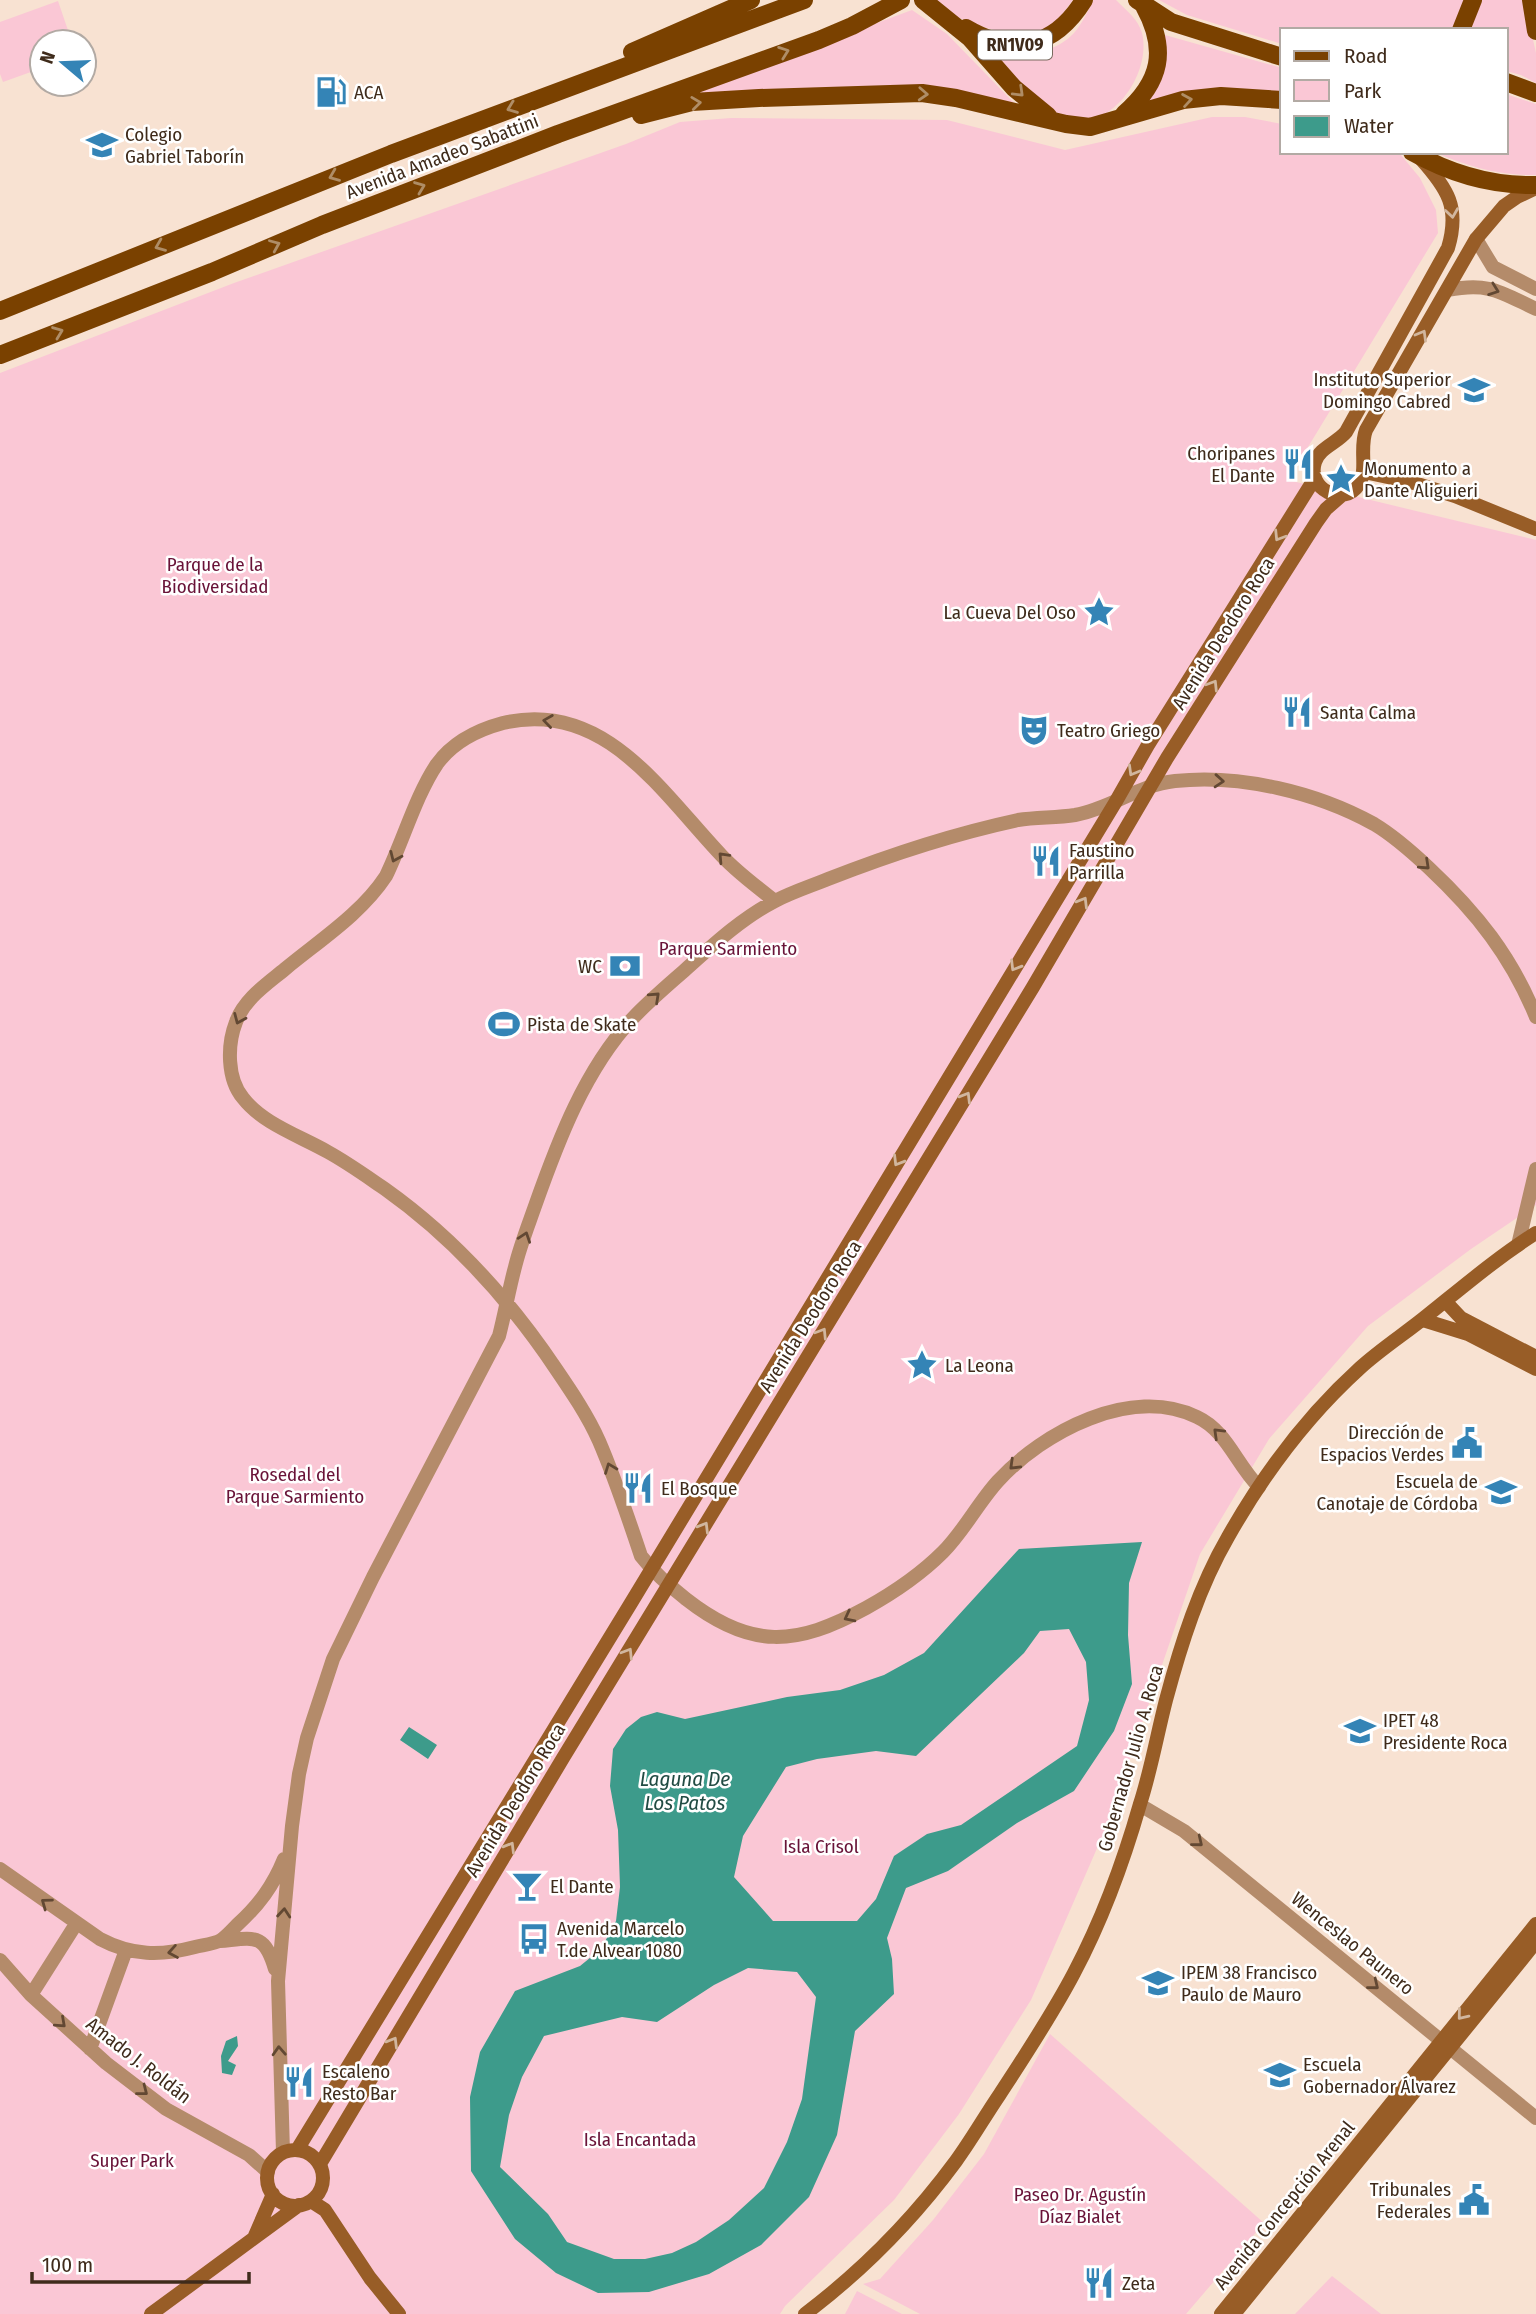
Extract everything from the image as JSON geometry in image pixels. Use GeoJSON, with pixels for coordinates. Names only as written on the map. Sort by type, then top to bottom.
{"type":"FeatureCollection","features":[{"type":"Feature","properties":{"kind":"main road"},"geometry":{"type":"LineString","coordinates":[[557,90],[623,56],[751,0]]}},
{"type":"Feature","properties":{"kind":"main road","name":"Avenida Amadeo Sabattini"},"geometry":{"type":"LineString","coordinates":[[0,311],[557,90],[804,0]]}},
{"type":"Feature","properties":{"kind":"main road","name":"Avenida Amadeo Sabattini"},"geometry":{"type":"LineString","coordinates":[[0,355],[212,272],[322,225],[558,134],[819,40],[901,0]]}},
{"type":"Feature","properties":{"kind":"main road","name":"RN1V09"},"geometry":{"type":"LineString","coordinates":[[930,5],[973,32],[1016,45],[1049,37],[1071,18],[1084,0]]}},
{"type":"Feature","properties":{"kind":"main road"},"geometry":{"type":"LineString","coordinates":[[1462,28],[1473,0]]}},
{"type":"Feature","properties":{"kind":"main road"},"geometry":{"type":"LineString","coordinates":[[1531,0],[1536,31]]}},
{"type":"Feature","properties":{"kind":"main road"},"geometry":{"type":"LineString","coordinates":[[1140,3],[1171,22],[1280,56]]}},
{"type":"Feature","properties":{"kind":"main road"},"geometry":{"type":"LineString","coordinates":[[1121,117],[1152,81],[1157,61],[1157,33],[1140,3]]}},
{"type":"Feature","properties":{"kind":"main road"},"geometry":{"type":"LineString","coordinates":[[930,5],[970,38],[1026,100],[1057,122]]}},
{"type":"Feature","properties":{"kind":"main road"},"geometry":{"type":"LineString","coordinates":[[1508,83],[1536,93]]}},
{"type":"Feature","properties":{"kind":"main road"},"geometry":{"type":"LineString","coordinates":[[558,134],[587,130],[692,102],[869,94],[936,94],[1090,127],[1183,100],[1249,97],[1280,100]]}},
{"type":"Feature","properties":{"kind":"main road"},"geometry":{"type":"LineString","coordinates":[[1415,154],[1448,170],[1473,178],[1536,186]]}},
{"type":"Feature","properties":{"kind":"main road","name":"Avenida Deodoro Roca"},"geometry":{"type":"LineString","coordinates":[[290,2151],[651,1569],[1148,745],[1315,478],[1314,463],[1322,451],[1346,432],[1448,248],[1453,229],[1453,211],[1447,192],[1415,154]]}},
{"type":"Feature","properties":{"kind":"main road"},"geometry":{"type":"LineString","coordinates":[[1363,466],[1362,441],[1366,430],[1476,239],[1504,206],[1536,186]]}},
{"type":"Feature","properties":{"kind":"main road"},"geometry":{"type":"LineString","coordinates":[[1329,447],[1348,447],[1354,450],[1363,466],[1455,496],[1536,529]]}},
{"type":"Feature","properties":{"kind":"main road","name":"Avenida Deodoro Roca"},"geometry":{"type":"LineString","coordinates":[[320,2164],[1033,987],[1151,785],[1315,523],[1342,495],[1357,487],[1363,466]]}},
{"type":"Feature","properties":{"kind":"main road"},"geometry":{"type":"LineString","coordinates":[[1315,478],[1328,494],[1342,495]]}},
{"type":"Feature","properties":{"kind":"main road"},"geometry":{"type":"LineString","coordinates":[[1536,1233],[1481,1271],[1445,1301],[1461,1318],[1536,1357]]}},
{"type":"Feature","properties":{"kind":"main road","name":"Gobernador Julio A. Roca"},"geometry":{"type":"LineString","coordinates":[[805,2314],[854,2273],[883,2244],[916,2210],[957,2159],[1034,2042],[1075,1971],[1092,1935],[1140,1805],[1185,1634],[1206,1580],[1227,1538],[1259,1487],[1279,1457],[1317,1411],[1359,1368],[1445,1301]]}},
{"type":"Feature","properties":{"kind":"main road"},"geometry":{"type":"LineString","coordinates":[[1423,1320],[1468,1334],[1536,1369]]}},
{"type":"Feature","properties":{"kind":"main road","name":"Avenida Concepción Arenal"},"geometry":{"type":"LineString","coordinates":[[1234,2314],[1446,2044],[1536,1924]]}},
{"type":"Feature","properties":{"kind":"main road","name":"Avenida Concepción Arenal"},"geometry":{"type":"LineString","coordinates":[[1221,2314],[1446,2044],[1536,1942]]}},
{"type":"Feature","properties":{"kind":"main road"},"geometry":{"type":"LineString","coordinates":[[151,2314],[305,2203],[317,2196],[323,2180],[320,2164],[306,2152],[290,2151],[276,2157],[268,2172],[267,2180],[273,2194],[285,2203],[305,2203],[325,2210],[370,2278],[399,2314]]}},
{"type":"Feature","properties":{"kind":"main road"},"geometry":{"type":"LineString","coordinates":[[251,2242],[273,2194]]}},
{"type":"Feature","properties":{"kind":"street"},"geometry":{"type":"LineString","coordinates":[[1476,239],[1493,267],[1536,289]]}},
{"type":"Feature","properties":{"kind":"street"},"geometry":{"type":"LineString","coordinates":[[1448,289],[1481,286],[1494,289],[1536,309]]}},
{"type":"Feature","properties":{"kind":"street"},"geometry":{"type":"LineString","coordinates":[[775,901],[733,867],[639,766],[613,743],[591,732],[556,721],[540,719],[488,727],[455,745],[438,762],[377,890],[363,905],[268,983],[243,1008],[232,1039],[230,1063],[233,1081],[243,1099],[265,1117],[358,1170],[395,1197],[455,1246],[508,1303],[559,1373],[598,1439],[641,1556],[669,1586],[725,1626],[764,1637],[805,1635],[828,1627],[879,1601],[926,1569],[946,1550],[996,1483],[1019,1459],[1041,1443],[1082,1422],[1118,1409],[1142,1405],[1182,1410],[1199,1418],[1226,1440],[1250,1478],[1259,1487]]}},
{"type":"Feature","properties":{"kind":"street"},"geometry":{"type":"LineString","coordinates":[[290,2151],[278,1981],[290,1841],[307,1738],[333,1659],[499,1336],[519,1252],[562,1134],[607,1052],[632,1019],[674,980],[720,939],[775,901],[885,856],[1015,821],[1071,816],[1115,803],[1151,785],[1201,779],[1265,786],[1316,800],[1353,813],[1399,841],[1473,913],[1509,960],[1536,1017]]}},
{"type":"Feature","properties":{"kind":"street"},"geometry":{"type":"LineString","coordinates":[[1518,1245],[1536,1169]]}},
{"type":"Feature","properties":{"kind":"street","name":"Wenceslao Paunero"},"geometry":{"type":"LineString","coordinates":[[1140,1805],[1184,1831],[1536,2118]]}},
{"type":"Feature","properties":{"kind":"street"},"geometry":{"type":"LineString","coordinates":[[220,1941],[256,1908],[267,1893],[276,1879],[290,1841]]}},
{"type":"Feature","properties":{"kind":"street"},"geometry":{"type":"LineString","coordinates":[[0,1869],[76,1924],[111,1945],[126,1950],[156,1955],[175,1953],[220,1941],[253,1938],[266,1946],[278,1981]]}},
{"type":"Feature","properties":{"kind":"street"},"geometry":{"type":"LineString","coordinates":[[31,1995],[76,1924]]}},
{"type":"Feature","properties":{"kind":"street"},"geometry":{"type":"LineString","coordinates":[[90,2049],[126,1950]]}},
{"type":"Feature","properties":{"kind":"street","name":"Amado J. Roldán"},"geometry":{"type":"LineString","coordinates":[[0,1960],[31,1995],[90,2049],[166,2109],[249,2155],[268,2172]]}},
{"type":"Feature","properties":{"kind":"green space"},"geometry":{"type":"Polygon","coordinates":[[[931,0],[1073,0],[1048,28],[1025,34],[1003,32],[972,23],[955,16],[931,0]]]}},
{"type":"Feature","properties":{"kind":"green space"},"geometry":{"type":"Polygon","coordinates":[[[1093,0],[1116,0],[1135,19],[1142,33],[1141,65],[1125,96],[1113,108],[1099,117],[1084,120],[1068,118],[1037,100],[997,55],[1038,52],[1066,40],[1077,29],[1093,0]]]}},
{"type":"Feature","properties":{"kind":"green space"},"geometry":{"type":"Polygon","coordinates":[[[1159,0],[1464,0],[1454,28],[1280,28],[1280,43],[1187,15],[1159,0]]]}},
{"type":"Feature","properties":{"kind":"green space"},"geometry":{"type":"Polygon","coordinates":[[[1481,0],[1524,0],[1536,53],[1536,83],[1508,72],[1508,28],[1469,28],[1481,0]]]}},
{"type":"Feature","properties":{"kind":"green space"},"geometry":{"type":"Polygon","coordinates":[[[58,1],[67,28],[28,28],[28,73],[3,82],[0,74],[0,22],[58,1]]]}},
{"type":"Feature","properties":{"kind":"green space"},"geometry":{"type":"Polygon","coordinates":[[[912,10],[947,34],[1019,108],[961,93],[673,99],[912,10]]]}},
{"type":"Feature","properties":{"kind":"green space"},"geometry":{"type":"Polygon","coordinates":[[[1165,35],[1280,67],[1280,92],[1148,102],[1156,86],[1164,53],[1165,35]]]}},
{"type":"Feature","properties":{"kind":"green space"},"geometry":{"type":"Polygon","coordinates":[[[1508,95],[1536,104],[1536,175],[1510,174],[1459,162],[1439,154],[1508,154],[1508,95]]]}},
{"type":"Feature","properties":{"kind":"green space","name":"Parque Sarmiento"},"geometry":{"type":"Polygon","coordinates":[[[1212,117],[1245,117],[1280,124],[1280,154],[1400,154],[1420,178],[1436,210],[1438,233],[1288,480],[1536,540],[1536,1205],[1471,1249],[1368,1326],[1269,1439],[1200,1554],[1108,1823],[1031,2000],[959,2114],[894,2200],[785,2306],[780,2314],[0,2314],[0,373],[234,283],[626,144],[680,122],[731,118],[947,120],[1065,150],[1212,117]]]}},
{"type":"Feature","properties":{"kind":"green space","name":"Paseo Dr. Agustín Díaz Bialet"},"geometry":{"type":"Polygon","coordinates":[[[1050,2034],[1264,2223],[1186,2314],[920,2314],[863,2284],[880,2279],[933,2220],[984,2154],[1050,2034]]]}},
{"type":"Feature","properties":{"kind":"green space"},"geometry":{"type":"Polygon","coordinates":[[[1332,2276],[1381,2314],[1295,2314],[1332,2276]]]}},
{"type":"Feature","properties":{"kind":"green space"},"geometry":{"type":"Polygon","coordinates":[[[857,2291],[902,2314],[845,2314],[857,2291]]]}},
{"type":"Feature","properties":{"kind":"water","name":"Laguna De Los Patos"},"geometry":{"type":"Polygon","coordinates":[[[1142,1542],[1129,1583],[1128,1635],[1132,1684],[1114,1731],[1074,1791],[1017,1823],[948,1871],[906,1888],[887,1938],[892,1959],[894,1994],[855,2031],[837,2135],[809,2197],[761,2245],[709,2274],[649,2292],[598,2293],[556,2273],[515,2239],[471,2171],[470,2097],[480,2052],[515,1991],[580,1966],[601,1949],[616,1921],[620,1887],[618,1830],[610,1786],[613,1749],[626,1729],[641,1717],[657,1712],[685,1719],[787,1697],[840,1690],[884,1675],[924,1653],[1019,1549],[1142,1542]],[[1069,1629],[1040,1631],[1024,1653],[916,1756],[876,1751],[817,1759],[786,1767],[743,1836],[734,1877],[773,1921],[857,1921],[876,1899],[894,1856],[927,1834],[961,1825],[1077,1746],[1089,1700],[1086,1662],[1069,1629]],[[748,1968],[714,1985],[657,2022],[622,2017],[544,2036],[522,2077],[509,2115],[500,2167],[548,2214],[567,2242],[614,2259],[645,2259],[672,2253],[696,2242],[729,2220],[764,2188],[787,2142],[802,2099],[816,1997],[797,1972],[748,1968]]]}},
{"type":"Feature","properties":{"kind":"water"},"geometry":{"type":"Polygon","coordinates":[[[409,1727],[437,1745],[428,1759],[400,1740],[409,1727]]]}},
{"type":"Feature","properties":{"kind":"water"},"geometry":{"type":"Polygon","coordinates":[[[237,2036],[238,2046],[228,2061],[236,2065],[232,2075],[222,2073],[221,2056],[226,2041],[237,2036]]]}},
{"type":"Feature","properties":{"kind":"place","name":"ACA"},"geometry":{"type":"Point","coordinates":[331,92]}},
{"type":"Feature","properties":{"kind":"place","name":"Colegio Gabriel Taborín"},"geometry":{"type":"Point","coordinates":[102,145]}},
{"type":"Feature","properties":{"kind":"place","name":"Instituto Superior Domingo Cabred"},"geometry":{"type":"Point","coordinates":[1474,390]}},
{"type":"Feature","properties":{"kind":"place","name":"Choripanes El Dante"},"geometry":{"type":"Point","coordinates":[1298,464]}},
{"type":"Feature","properties":{"kind":"place","name":"Monumento a Dante Aliguieri"},"geometry":{"type":"Point","coordinates":[1341,479]}},
{"type":"Feature","properties":{"kind":"place","name":"La Cueva Del Oso"},"geometry":{"type":"Point","coordinates":[1099,612]}},
{"type":"Feature","properties":{"kind":"place","name":"Santa Calma"},"geometry":{"type":"Point","coordinates":[1297,712]}},
{"type":"Feature","properties":{"kind":"place","name":"Teatro Griego"},"geometry":{"type":"Point","coordinates":[1034,730]}},
{"type":"Feature","properties":{"kind":"place","name":"Faustino Parrilla"},"geometry":{"type":"Point","coordinates":[1046,861]}},
{"type":"Feature","properties":{"kind":"place","name":"WC"},"geometry":{"type":"Point","coordinates":[625,966]}},
{"type":"Feature","properties":{"kind":"place","name":"Pista de Skate"},"geometry":{"type":"Point","coordinates":[504,1024]}},
{"type":"Feature","properties":{"kind":"place","name":"La Leona"},"geometry":{"type":"Point","coordinates":[922,1365]}},
{"type":"Feature","properties":{"kind":"place","name":"Dirección de Espacios Verdes"},"geometry":{"type":"Point","coordinates":[1467,1443]}},
{"type":"Feature","properties":{"kind":"place","name":"El Bosque"},"geometry":{"type":"Point","coordinates":[638,1488]}},
{"type":"Feature","properties":{"kind":"place","name":"Escuela de Canotaje de Córdoba"},"geometry":{"type":"Point","coordinates":[1501,1492]}},
{"type":"Feature","properties":{"kind":"place","name":"IPET 48 Presidente Roca"},"geometry":{"type":"Point","coordinates":[1360,1731]}},
{"type":"Feature","properties":{"kind":"place","name":"El Dante"},"geometry":{"type":"Point","coordinates":[527,1886]}},
{"type":"Feature","properties":{"kind":"place","name":"Avenida Marcelo T.de Alvear 1080"},"geometry":{"type":"Point","coordinates":[534,1939]}},
{"type":"Feature","properties":{"kind":"place","name":"IPEM 38 Francisco Paulo de Mauro"},"geometry":{"type":"Point","coordinates":[1158,1983]}},
{"type":"Feature","properties":{"kind":"place","name":"Escuela Gobernador Álvarez"},"geometry":{"type":"Point","coordinates":[1280,2075]}},
{"type":"Feature","properties":{"kind":"place","name":"Escaleno Resto Bar"},"geometry":{"type":"Point","coordinates":[299,2082]}},
{"type":"Feature","properties":{"kind":"place","name":"Tribunales Federales"},"geometry":{"type":"Point","coordinates":[1474,2200]}},
{"type":"Feature","properties":{"kind":"place","name":"Zeta"},"geometry":{"type":"Point","coordinates":[1099,2283]}},
{"type":"Feature","properties":{"kind":"park label","name":"Parque de la Biodiversidad"},"geometry":{"type":"Point","coordinates":[215,575]}},
{"type":"Feature","properties":{"kind":"park label","name":"Rosedal del Parque Sarmiento"},"geometry":{"type":"Point","coordinates":[295,1485]}},
{"type":"Feature","properties":{"kind":"park label","name":"Isla Crisol"},"geometry":{"type":"Point","coordinates":[821,1846]}},
{"type":"Feature","properties":{"kind":"park label","name":"Isla Encantada"},"geometry":{"type":"Point","coordinates":[640,2139]}},
{"type":"Feature","properties":{"kind":"park label","name":"Super Park"},"geometry":{"type":"Point","coordinates":[132,2160]}}]}
